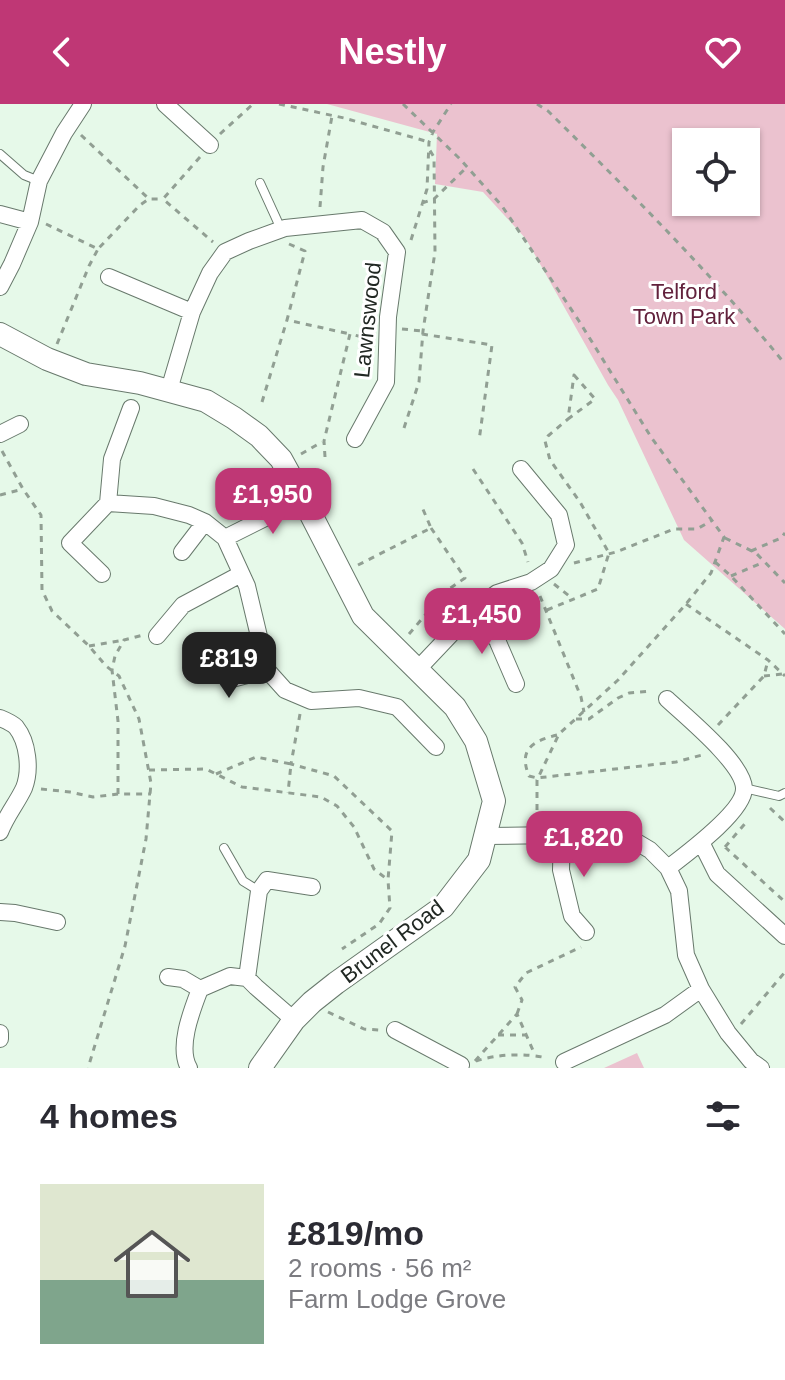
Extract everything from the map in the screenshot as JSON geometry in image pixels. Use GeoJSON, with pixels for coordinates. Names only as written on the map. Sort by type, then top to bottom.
{"type":"FeatureCollection","features":[{"type":"Feature","properties":{"kind":"street"},"geometry":{"type":"LineString","coordinates":[[0,287],[30,218],[39,181],[83,104]]}},
{"type":"Feature","properties":{"kind":"street"},"geometry":{"type":"LineString","coordinates":[[165,104],[210,145]]}},
{"type":"Feature","properties":{"kind":"street"},"geometry":{"type":"LineString","coordinates":[[0,214],[30,218]]}},
{"type":"Feature","properties":{"kind":"street","name":"Lawnswood"},"geometry":{"type":"LineString","coordinates":[[225,252],[279,230],[362,220],[383,232],[397,252],[388,317],[386,382],[355,439]]}},
{"type":"Feature","properties":{"kind":"street"},"geometry":{"type":"LineString","coordinates":[[169,390],[192,312],[210,273],[225,252]]}},
{"type":"Feature","properties":{"kind":"street"},"geometry":{"type":"LineString","coordinates":[[109,277],[192,312]]}},
{"type":"Feature","properties":{"kind":"street","name":"Brunel Road"},"geometry":{"type":"LineString","coordinates":[[0,334],[51,361],[86,374],[169,390],[206,401],[259,436],[284,464],[363,616],[455,707],[476,741],[494,801],[479,860],[443,907],[312,1002],[294,1020],[260,1068]]}},
{"type":"Feature","properties":{"kind":"street"},"geometry":{"type":"LineString","coordinates":[[102,574],[70,543],[108,503],[112,459],[131,408]]}},
{"type":"Feature","properties":{"kind":"street"},"geometry":{"type":"LineString","coordinates":[[0,434],[20,424]]}},
{"type":"Feature","properties":{"kind":"street"},"geometry":{"type":"LineString","coordinates":[[417,670],[468,617],[497,593],[544,574],[566,545],[559,515],[521,469]]}},
{"type":"Feature","properties":{"kind":"street"},"geometry":{"type":"LineString","coordinates":[[225,538],[303,499]]}},
{"type":"Feature","properties":{"kind":"street"},"geometry":{"type":"LineString","coordinates":[[108,503],[154,506],[189,515],[205,522],[225,538],[247,586],[267,670],[285,690],[311,701],[359,698],[397,707],[436,747]]}},
{"type":"Feature","properties":{"kind":"street"},"geometry":{"type":"LineString","coordinates":[[182,552],[205,522]]}},
{"type":"Feature","properties":{"kind":"street"},"geometry":{"type":"LineString","coordinates":[[157,636],[183,605],[241,574]]}},
{"type":"Feature","properties":{"kind":"street"},"geometry":{"type":"LineString","coordinates":[[468,617],[497,640],[516,684]]}},
{"type":"Feature","properties":{"kind":"street"},"geometry":{"type":"LineString","coordinates":[[222,663],[228,680],[267,670]]}},
{"type":"Feature","properties":{"kind":"street"},"geometry":{"type":"LineString","coordinates":[[667,699],[726,755],[744,788],[739,802],[715,829],[668,868]]}},
{"type":"Feature","properties":{"kind":"street"},"geometry":{"type":"LineString","coordinates":[[0,718],[15,726],[26,747],[27,758],[25,785],[1,824]]}},
{"type":"Feature","properties":{"kind":"street"},"geometry":{"type":"LineString","coordinates":[[485,836],[623,834],[650,850],[668,868],[679,891],[686,955],[701,989],[731,1036],[751,1061],[761,1068]]}},
{"type":"Feature","properties":{"kind":"street"},"geometry":{"type":"LineString","coordinates":[[562,835],[561,870],[572,916],[586,932]]}},
{"type":"Feature","properties":{"kind":"street"},"geometry":{"type":"LineString","coordinates":[[701,842],[717,874],[785,936]]}},
{"type":"Feature","properties":{"kind":"street"},"geometry":{"type":"LineString","coordinates":[[247,978],[259,891],[267,880],[312,887]]}},
{"type":"Feature","properties":{"kind":"street"},"geometry":{"type":"LineString","coordinates":[[0,912],[57,922]]}},
{"type":"Feature","properties":{"kind":"street"},"geometry":{"type":"LineString","coordinates":[[189,1068],[185,1060],[188,1020],[200,989],[230,976],[247,978],[294,1020]]}},
{"type":"Feature","properties":{"kind":"street"},"geometry":{"type":"LineString","coordinates":[[168,977],[183,979],[200,989]]}},
{"type":"Feature","properties":{"kind":"street"},"geometry":{"type":"LineString","coordinates":[[564,1062],[665,1015],[701,989]]}},
{"type":"Feature","properties":{"kind":"street"},"geometry":{"type":"LineString","coordinates":[[395,1030],[461,1065],[459,1068]]}},
{"type":"Feature","properties":{"kind":"lane"},"geometry":{"type":"LineString","coordinates":[[0,154],[24,175],[39,181]]}},
{"type":"Feature","properties":{"kind":"lane"},"geometry":{"type":"LineString","coordinates":[[260,183],[279,230]]}},
{"type":"Feature","properties":{"kind":"lane"},"geometry":{"type":"LineString","coordinates":[[442,601],[468,617]]}},
{"type":"Feature","properties":{"kind":"lane"},"geometry":{"type":"LineString","coordinates":[[744,788],[779,796],[785,793]]}},
{"type":"Feature","properties":{"kind":"lane"},"geometry":{"type":"LineString","coordinates":[[224,848],[243,881],[259,891]]}},
{"type":"Feature","properties":{"kind":"path"},"geometry":{"type":"LineString","coordinates":[[163,199],[210,145],[253,104]]}},
{"type":"Feature","properties":{"kind":"path"},"geometry":{"type":"LineString","coordinates":[[279,104],[429,142]]}},
{"type":"Feature","properties":{"kind":"path"},"geometry":{"type":"LineString","coordinates":[[403,104],[502,206],[651,437],[724,537],[751,551],[785,583]]}},
{"type":"Feature","properties":{"kind":"path"},"geometry":{"type":"LineString","coordinates":[[397,252],[408,248],[427,189],[429,142],[451,104]]}},
{"type":"Feature","properties":{"kind":"path"},"geometry":{"type":"LineString","coordinates":[[537,104],[548,111],[645,206],[741,309],[785,364]]}},
{"type":"Feature","properties":{"kind":"path"},"geometry":{"type":"LineString","coordinates":[[318,225],[323,167],[332,116]]}},
{"type":"Feature","properties":{"kind":"path"},"geometry":{"type":"LineString","coordinates":[[70,125],[149,199]]}},
{"type":"Feature","properties":{"kind":"path"},"geometry":{"type":"LineString","coordinates":[[404,428],[419,382],[422,334],[435,252],[434,157],[429,149]]}},
{"type":"Feature","properties":{"kind":"path"},"geometry":{"type":"LineString","coordinates":[[422,203],[434,199],[467,167]]}},
{"type":"Feature","properties":{"kind":"path"},"geometry":{"type":"LineString","coordinates":[[51,361],[98,249],[149,199],[163,199],[225,252]]}},
{"type":"Feature","properties":{"kind":"path"},"geometry":{"type":"LineString","coordinates":[[30,218],[98,249]]}},
{"type":"Feature","properties":{"kind":"path"},"geometry":{"type":"LineString","coordinates":[[262,402],[305,251],[284,241],[279,230]]}},
{"type":"Feature","properties":{"kind":"path"},"geometry":{"type":"LineString","coordinates":[[287,320],[388,344]]}},
{"type":"Feature","properties":{"kind":"path"},"geometry":{"type":"LineString","coordinates":[[325,457],[324,441],[350,334]]}},
{"type":"Feature","properties":{"kind":"path"},"geometry":{"type":"LineString","coordinates":[[422,334],[492,345],[479,441]]}},
{"type":"Feature","properties":{"kind":"path"},"geometry":{"type":"LineString","coordinates":[[574,375],[595,399],[568,419],[570,405],[574,375]]}},
{"type":"Feature","properties":{"kind":"path"},"geometry":{"type":"LineString","coordinates":[[284,464],[324,441]]}},
{"type":"Feature","properties":{"kind":"path"},"geometry":{"type":"LineString","coordinates":[[0,448],[41,515],[42,590],[52,611],[119,676],[139,719],[151,783],[146,839],[125,946],[88,1068]]}},
{"type":"Feature","properties":{"kind":"path"},"geometry":{"type":"LineString","coordinates":[[473,469],[544,574],[573,599]]}},
{"type":"Feature","properties":{"kind":"path"},"geometry":{"type":"LineString","coordinates":[[0,495],[23,489]]}},
{"type":"Feature","properties":{"kind":"path"},"geometry":{"type":"LineString","coordinates":[[340,574],[431,528],[422,507]]}},
{"type":"Feature","properties":{"kind":"path"},"geometry":{"type":"LineString","coordinates":[[544,574],[616,552],[674,529],[697,529],[712,521]]}},
{"type":"Feature","properties":{"kind":"path"},"geometry":{"type":"LineString","coordinates":[[751,551],[781,538],[785,533]]}},
{"type":"Feature","properties":{"kind":"path"},"geometry":{"type":"LineString","coordinates":[[539,835],[535,809],[537,778],[559,734],[618,680],[686,604],[711,573],[724,537]]}},
{"type":"Feature","properties":{"kind":"path"},"geometry":{"type":"LineString","coordinates":[[715,562],[785,634]]}},
{"type":"Feature","properties":{"kind":"path"},"geometry":{"type":"LineString","coordinates":[[731,576],[765,562]]}},
{"type":"Feature","properties":{"kind":"path"},"geometry":{"type":"LineString","coordinates":[[544,574],[584,712]]}},
{"type":"Feature","properties":{"kind":"path"},"geometry":{"type":"LineString","coordinates":[[686,604],[768,660],[784,675]]}},
{"type":"Feature","properties":{"kind":"path"},"geometry":{"type":"LineString","coordinates":[[89,646],[140,635],[157,636]]}},
{"type":"Feature","properties":{"kind":"path"},"geometry":{"type":"LineString","coordinates":[[118,794],[118,721],[112,670],[115,656],[124,640]]}},
{"type":"Feature","properties":{"kind":"path"},"geometry":{"type":"LineString","coordinates":[[707,737],[764,676],[768,660]]}},
{"type":"Feature","properties":{"kind":"path"},"geometry":{"type":"LineString","coordinates":[[764,676],[784,675]]}},
{"type":"Feature","properties":{"kind":"path"},"geometry":{"type":"LineString","coordinates":[[576,719],[589,719],[629,693],[657,691],[667,699]]}},
{"type":"Feature","properties":{"kind":"path"},"geometry":{"type":"LineString","coordinates":[[288,793],[302,697]]}},
{"type":"Feature","properties":{"kind":"path"},"geometry":{"type":"LineString","coordinates":[[559,734],[541,739],[526,752],[529,776],[537,778],[676,762],[702,755]]}},
{"type":"Feature","properties":{"kind":"path"},"geometry":{"type":"LineString","coordinates":[[216,774],[256,757],[334,776],[392,831],[388,880],[390,908],[379,924],[342,949]]}},
{"type":"Feature","properties":{"kind":"path"},"geometry":{"type":"LineString","coordinates":[[149,770],[206,769],[242,787],[321,797],[337,806],[354,827],[374,869],[388,880]]}},
{"type":"Feature","properties":{"kind":"path"},"geometry":{"type":"LineString","coordinates":[[25,785],[93,797],[151,794]]}},
{"type":"Feature","properties":{"kind":"path"},"geometry":{"type":"LineString","coordinates":[[725,847],[785,902]]}},
{"type":"Feature","properties":{"kind":"path"},"geometry":{"type":"LineString","coordinates":[[564,1062],[535,1055],[475,1061],[517,1014],[522,1000],[515,987],[526,973],[589,944],[586,932]]}},
{"type":"Feature","properties":{"kind":"path"},"geometry":{"type":"LineString","coordinates":[[731,1036],[785,972]]}},
{"type":"Feature","properties":{"kind":"path"},"geometry":{"type":"LineString","coordinates":[[321,1008],[364,1029],[395,1030]]}},
{"type":"Feature","properties":{"kind":"path"},"geometry":{"type":"LineString","coordinates":[[517,1014],[535,1055]]}},
{"type":"Feature","properties":{"kind":"path"},"geometry":{"type":"LineString","coordinates":[[498,1035],[526,1035]]}},
{"type":"Feature","properties":{"kind":"green space","name":"Telford Town Park"},"geometry":{"type":"Polygon","coordinates":[[[327,104],[785,104],[785,629],[684,540],[618,400],[526,239],[483,192],[435,184],[437,134],[327,104]]]}},
{"type":"Feature","properties":{"kind":"green space"},"geometry":{"type":"Polygon","coordinates":[[[637,1053],[644,1068],[604,1068],[637,1053]]]}}]}
